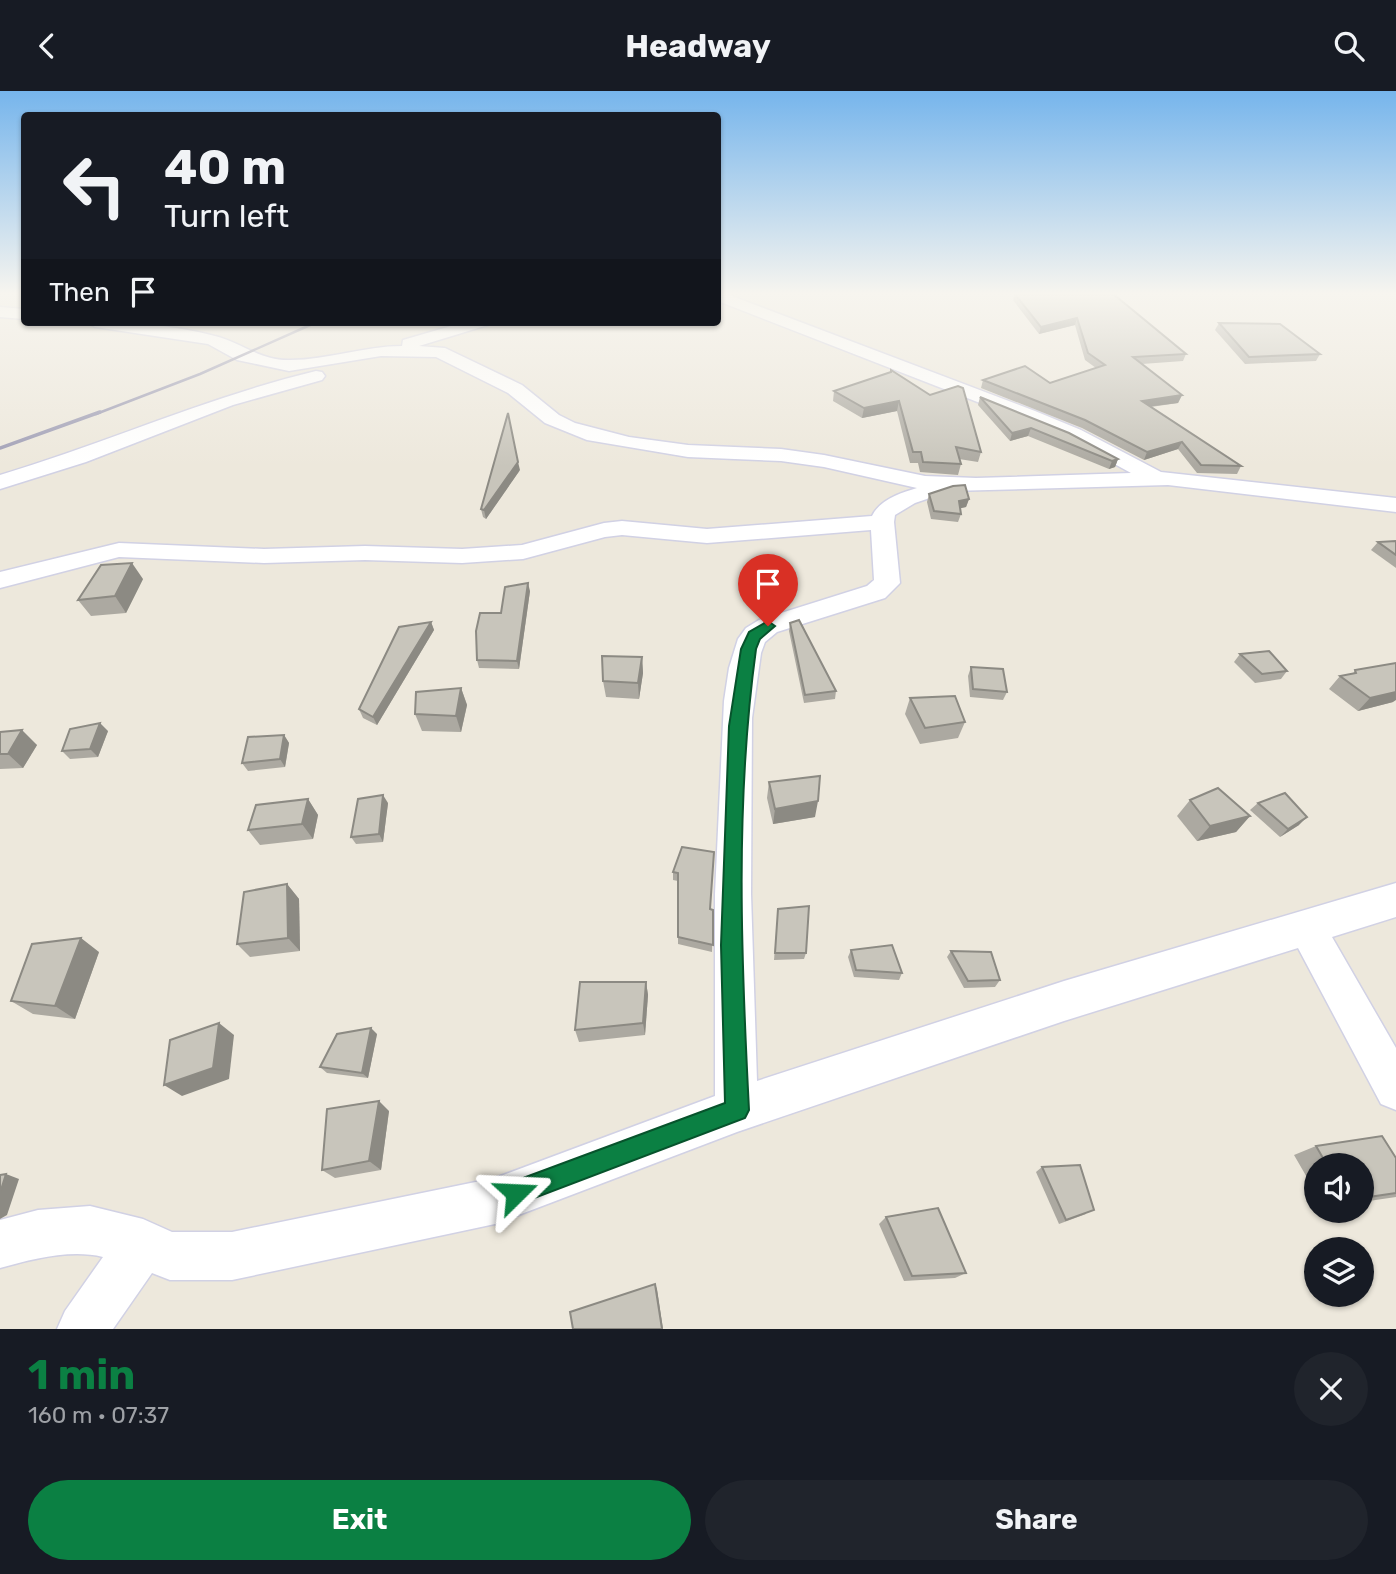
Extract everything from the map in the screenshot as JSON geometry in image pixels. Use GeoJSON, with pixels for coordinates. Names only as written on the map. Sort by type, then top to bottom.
{"type":"FeatureCollection","features":[{"type":"Feature","properties":{"kind":"street"},"geometry":{"type":"LineString","coordinates":[[235,351],[255,360],[289,366],[381,351],[428,351],[451,357],[515,389],[560,423],[594,436],[688,451],[781,455],[824,461],[925,483],[1158,478],[1199,480],[1396,505]]}},
{"type":"Feature","properties":{"kind":"street"},"geometry":{"type":"LineString","coordinates":[[0,482],[79,458],[226,401],[340,369],[381,351]]}},
{"type":"Feature","properties":{"kind":"street"},"geometry":{"type":"LineString","coordinates":[[861,351],[1074,434],[1158,478]]}},
{"type":"Feature","properties":{"kind":"street"},"geometry":{"type":"LineString","coordinates":[[737,1110],[731,945],[733,832],[737,726],[748,649],[754,636],[768,626],[876,593],[887,583],[881,522],[885,512],[892,505],[951,484]]}},
{"type":"Feature","properties":{"kind":"street"},"geometry":{"type":"LineString","coordinates":[[0,580],[119,550],[264,556],[365,552],[462,556],[523,552],[604,530],[622,528],[707,537],[881,522]]}},
{"type":"Feature","properties":{"kind":"street"},"geometry":{"type":"LineString","coordinates":[[0,1244],[38,1234],[90,1230],[143,1243],[170,1256],[232,1256],[495,1201],[737,1110],[1064,1001],[1396,900]]}},
{"type":"Feature","properties":{"kind":"street"},"geometry":{"type":"LineString","coordinates":[[1306,927],[1396,1089]]}},
{"type":"Feature","properties":{"kind":"street"},"geometry":{"type":"LineString","coordinates":[[83,1329],[143,1243]]}},
{"type":"Feature","properties":{"kind":"building"},"geometry":{"type":"Polygon","coordinates":[[[1087,351],[1182,351],[1186,354],[1133,357],[1182,395],[1142,401],[1241,466],[1201,465],[1182,442],[1147,452],[1085,420],[983,380],[1025,366],[1050,383],[1105,365],[1087,351]]]}},
{"type":"Feature","properties":{"kind":"building"},"geometry":{"type":"Polygon","coordinates":[[[1244,351],[1316,351],[1320,354],[1249,357],[1244,351]]]}},
{"type":"Feature","properties":{"kind":"building"},"geometry":{"type":"Polygon","coordinates":[[[891,370],[930,395],[958,386],[963,388],[981,452],[956,447],[961,464],[923,462],[921,452],[913,452],[899,401],[864,408],[834,391],[891,370]]]}},
{"type":"Feature","properties":{"kind":"building"},"geometry":{"type":"Polygon","coordinates":[[[980,397],[1069,433],[1118,459],[1112,461],[1031,428],[1012,433],[980,397]]]}},
{"type":"Feature","properties":{"kind":"building"},"geometry":{"type":"Polygon","coordinates":[[[508,413],[518,462],[484,510],[481,509],[508,413]]]}},
{"type":"Feature","properties":{"kind":"building"},"geometry":{"type":"Polygon","coordinates":[[[965,485],[969,499],[959,501],[961,514],[934,511],[929,494],[965,485]]]}},
{"type":"Feature","properties":{"kind":"building"},"geometry":{"type":"Polygon","coordinates":[[[1396,541],[1396,555],[1378,542],[1396,541]]]}},
{"type":"Feature","properties":{"kind":"building"},"geometry":{"type":"Polygon","coordinates":[[[132,563],[115,596],[78,600],[101,565],[132,563]]]}},
{"type":"Feature","properties":{"kind":"building"},"geometry":{"type":"Polygon","coordinates":[[[528,583],[517,661],[477,660],[476,631],[480,613],[501,613],[505,587],[528,583]]]}},
{"type":"Feature","properties":{"kind":"building"},"geometry":{"type":"Polygon","coordinates":[[[799,620],[836,691],[805,695],[790,623],[799,620]]]}},
{"type":"Feature","properties":{"kind":"building"},"geometry":{"type":"Polygon","coordinates":[[[431,622],[373,717],[359,709],[399,627],[431,622]]]}},
{"type":"Feature","properties":{"kind":"building"},"geometry":{"type":"Polygon","coordinates":[[[1269,651],[1287,671],[1262,674],[1240,654],[1269,651]]]}},
{"type":"Feature","properties":{"kind":"building"},"geometry":{"type":"Polygon","coordinates":[[[602,656],[642,657],[638,683],[603,681],[602,656]]]}},
{"type":"Feature","properties":{"kind":"building"},"geometry":{"type":"Polygon","coordinates":[[[1396,663],[1396,692],[1370,698],[1340,676],[1356,673],[1355,670],[1396,663]]]}},
{"type":"Feature","properties":{"kind":"building"},"geometry":{"type":"Polygon","coordinates":[[[971,667],[1003,669],[1007,692],[973,689],[971,667]]]}},
{"type":"Feature","properties":{"kind":"building"},"geometry":{"type":"Polygon","coordinates":[[[461,688],[456,716],[415,714],[416,692],[461,688]]]}},
{"type":"Feature","properties":{"kind":"building"},"geometry":{"type":"Polygon","coordinates":[[[955,696],[965,722],[925,728],[910,698],[955,696]]]}},
{"type":"Feature","properties":{"kind":"building"},"geometry":{"type":"Polygon","coordinates":[[[100,723],[90,749],[62,751],[70,729],[100,723]]]}},
{"type":"Feature","properties":{"kind":"building"},"geometry":{"type":"Polygon","coordinates":[[[22,730],[8,754],[0,754],[0,732],[22,730]]]}},
{"type":"Feature","properties":{"kind":"building"},"geometry":{"type":"Polygon","coordinates":[[[284,735],[280,759],[242,763],[248,737],[284,735]]]}},
{"type":"Feature","properties":{"kind":"building"},"geometry":{"type":"Polygon","coordinates":[[[820,776],[818,801],[775,809],[769,782],[820,776]]]}},
{"type":"Feature","properties":{"kind":"building"},"geometry":{"type":"Polygon","coordinates":[[[1218,788],[1250,816],[1210,826],[1190,800],[1218,788]]]}},
{"type":"Feature","properties":{"kind":"building"},"geometry":{"type":"Polygon","coordinates":[[[1285,793],[1307,817],[1288,829],[1258,803],[1285,793]]]}},
{"type":"Feature","properties":{"kind":"building"},"geometry":{"type":"Polygon","coordinates":[[[383,795],[379,834],[351,837],[358,799],[383,795]]]}},
{"type":"Feature","properties":{"kind":"building"},"geometry":{"type":"Polygon","coordinates":[[[308,799],[302,824],[248,830],[256,805],[308,799]]]}},
{"type":"Feature","properties":{"kind":"building"},"geometry":{"type":"Polygon","coordinates":[[[682,847],[714,852],[710,909],[713,910],[713,945],[678,937],[678,873],[673,872],[682,847]]]}},
{"type":"Feature","properties":{"kind":"building"},"geometry":{"type":"Polygon","coordinates":[[[287,884],[288,938],[237,944],[244,892],[287,884]]]}},
{"type":"Feature","properties":{"kind":"building"},"geometry":{"type":"Polygon","coordinates":[[[809,906],[806,953],[775,953],[778,909],[809,906]]]}},
{"type":"Feature","properties":{"kind":"building"},"geometry":{"type":"Polygon","coordinates":[[[81,938],[55,1006],[11,1001],[32,944],[81,938]]]}},
{"type":"Feature","properties":{"kind":"building"},"geometry":{"type":"Polygon","coordinates":[[[892,945],[902,973],[856,970],[851,950],[892,945]]]}},
{"type":"Feature","properties":{"kind":"building"},"geometry":{"type":"Polygon","coordinates":[[[951,951],[991,952],[1000,980],[968,981],[951,951]]]}},
{"type":"Feature","properties":{"kind":"building"},"geometry":{"type":"Polygon","coordinates":[[[580,982],[646,982],[643,1023],[575,1030],[580,982]]]}},
{"type":"Feature","properties":{"kind":"building"},"geometry":{"type":"Polygon","coordinates":[[[219,1023],[213,1068],[164,1085],[170,1040],[219,1023]]]}},
{"type":"Feature","properties":{"kind":"building"},"geometry":{"type":"Polygon","coordinates":[[[371,1028],[362,1073],[320,1067],[337,1034],[371,1028]]]}},
{"type":"Feature","properties":{"kind":"building"},"geometry":{"type":"Polygon","coordinates":[[[379,1101],[369,1161],[322,1170],[327,1109],[379,1101]]]}},
{"type":"Feature","properties":{"kind":"building"},"geometry":{"type":"Polygon","coordinates":[[[1382,1136],[1396,1158],[1396,1193],[1374,1196],[1374,1153],[1320,1153],[1316,1146],[1382,1136]]]}},
{"type":"Feature","properties":{"kind":"building"},"geometry":{"type":"Polygon","coordinates":[[[1080,1165],[1094,1210],[1066,1220],[1042,1167],[1080,1165]]]}},
{"type":"Feature","properties":{"kind":"building"},"geometry":{"type":"Polygon","coordinates":[[[6,1174],[0,1193],[0,1175],[6,1174]]]}},
{"type":"Feature","properties":{"kind":"building"},"geometry":{"type":"Polygon","coordinates":[[[938,1208],[966,1273],[912,1276],[886,1217],[938,1208]]]}},
{"type":"Feature","properties":{"kind":"building"},"geometry":{"type":"Polygon","coordinates":[[[655,1284],[662,1329],[573,1329],[570,1312],[655,1284]]]}},
{"type":"Feature","properties":{"kind":"railway"},"geometry":{"type":"LineString","coordinates":[[96,414],[252,351]]}},
{"type":"Feature","properties":{"kind":"railway"},"geometry":{"type":"LineString","coordinates":[[0,448],[100,412]]}},
{"type":"Feature","properties":{"kind":"route"},"geometry":{"type":"LineString","coordinates":[[516,1193],[737,1110],[731,945],[737,726],[748,649],[754,636],[768,626]]}}]}
